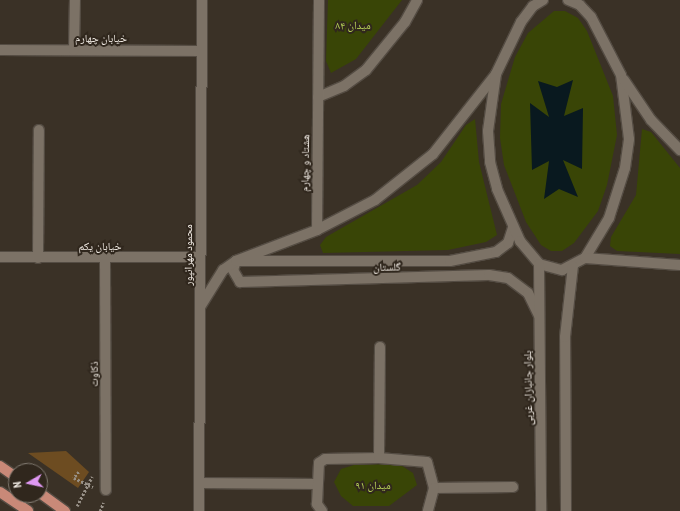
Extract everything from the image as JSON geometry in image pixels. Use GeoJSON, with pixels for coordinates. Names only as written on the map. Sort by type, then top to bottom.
{"type":"FeatureCollection","features":[{"type":"Feature","properties":{"kind":"main road"},"geometry":{"type":"LineString","coordinates":[[0,492],[28,511]]}},
{"type":"Feature","properties":{"kind":"main road"},"geometry":{"type":"LineString","coordinates":[[48,499],[66,511]]}},
{"type":"Feature","properties":{"kind":"street"},"geometry":{"type":"LineString","coordinates":[[74,50],[75,0]]}},
{"type":"Feature","properties":{"kind":"street","name":"محمود مهرانپور"},"geometry":{"type":"LineString","coordinates":[[199,511],[202,0]]}},
{"type":"Feature","properties":{"kind":"street","name":"هشتاد و چهارم"},"geometry":{"type":"LineString","coordinates":[[317,230],[319,0]]}},
{"type":"Feature","properties":{"kind":"street"},"geometry":{"type":"LineString","coordinates":[[318,97],[344,86],[366,70],[405,22],[417,0]]}},
{"type":"Feature","properties":{"kind":"street"},"geometry":{"type":"LineString","coordinates":[[200,307],[223,270],[236,261],[317,230],[375,200],[433,154],[496,74],[521,22],[534,3],[543,0]]}},
{"type":"Feature","properties":{"kind":"street"},"geometry":{"type":"LineString","coordinates":[[568,0],[580,3],[606,42],[621,75],[651,120],[680,150]]}},
{"type":"Feature","properties":{"kind":"street","name":"خیابان چهارم"},"geometry":{"type":"LineString","coordinates":[[0,50],[202,51]]}},
{"type":"Feature","properties":{"kind":"street"},"geometry":{"type":"LineString","coordinates":[[496,74],[488,131],[490,162],[513,228],[539,264],[562,270],[573,266],[585,258],[609,218],[625,168],[629,139],[621,75]]}},
{"type":"Feature","properties":{"kind":"street"},"geometry":{"type":"LineString","coordinates":[[38,258],[39,130]]}},
{"type":"Feature","properties":{"kind":"street","name":"گلستان"},"geometry":{"type":"LineString","coordinates":[[513,228],[508,243],[496,252],[450,261],[236,261],[233,270],[240,282],[488,275],[508,278],[528,293],[539,316]]}},
{"type":"Feature","properties":{"kind":"street","name":"خیابان یکم"},"geometry":{"type":"LineString","coordinates":[[0,257],[105,259],[200,257]]}},
{"type":"Feature","properties":{"kind":"street"},"geometry":{"type":"LineString","coordinates":[[585,258],[680,265]]}},
{"type":"Feature","properties":{"kind":"street","name":"ذکاوت"},"geometry":{"type":"LineString","coordinates":[[105,259],[106,490]]}},
{"type":"Feature","properties":{"kind":"street","name":"بلوار جانبازان غربی"},"geometry":{"type":"LineString","coordinates":[[539,264],[541,511]]}},
{"type":"Feature","properties":{"kind":"street"},"geometry":{"type":"LineString","coordinates":[[566,511],[565,337],[573,266]]}},
{"type":"Feature","properties":{"kind":"street"},"geometry":{"type":"LineString","coordinates":[[380,347],[380,458]]}},
{"type":"Feature","properties":{"kind":"street"},"geometry":{"type":"LineString","coordinates":[[322,511],[317,504],[317,467],[325,459],[380,458],[427,462],[434,488],[428,511]]}},
{"type":"Feature","properties":{"kind":"street"},"geometry":{"type":"LineString","coordinates":[[199,483],[317,484]]}},
{"type":"Feature","properties":{"kind":"street"},"geometry":{"type":"LineString","coordinates":[[434,488],[513,487]]}},
{"type":"Feature","properties":{"kind":"path"},"geometry":{"type":"LineString","coordinates":[[79,472],[74,478],[86,486]]}},
{"type":"Feature","properties":{"kind":"path"},"geometry":{"type":"LineString","coordinates":[[75,511],[92,476]]}},
{"type":"Feature","properties":{"kind":"green space","name":"میدان ۸۴"},"geometry":{"type":"Polygon","coordinates":[[[328,0],[402,0],[356,59],[331,73],[326,61],[328,0]]]}},
{"type":"Feature","properties":{"kind":"green space"},"geometry":{"type":"Polygon","coordinates":[[[554,11],[565,11],[578,18],[587,31],[613,96],[617,135],[607,185],[598,211],[574,243],[562,251],[551,251],[541,245],[526,222],[504,165],[500,138],[501,104],[515,57],[528,33],[554,11]]]}},
{"type":"Feature","properties":{"kind":"green space"},"geometry":{"type":"Polygon","coordinates":[[[475,119],[479,162],[497,235],[486,242],[448,250],[323,253],[320,245],[326,237],[417,185],[441,162],[466,125],[475,119]]]}},
{"type":"Feature","properties":{"kind":"green space"},"geometry":{"type":"Polygon","coordinates":[[[642,129],[651,132],[680,168],[680,254],[617,251],[610,246],[611,237],[636,195],[642,129]]]}},
{"type":"Feature","properties":{"kind":"green space","name":"میدان ۹۱"},"geometry":{"type":"Polygon","coordinates":[[[399,464],[413,473],[417,485],[389,506],[353,506],[341,496],[334,482],[341,469],[354,465],[399,464]]]}},
{"type":"Feature","properties":{"kind":"shaded area"},"geometry":{"type":"Polygon","coordinates":[[[573,80],[564,116],[583,108],[582,169],[563,160],[578,197],[559,189],[544,199],[549,161],[532,170],[530,103],[549,117],[538,81],[557,87],[573,80]]]}},
{"type":"Feature","properties":{"kind":"building"},"geometry":{"type":"Polygon","coordinates":[[[66,451],[89,472],[78,488],[48,467],[48,463],[42,463],[28,453],[66,451]]]}}]}
